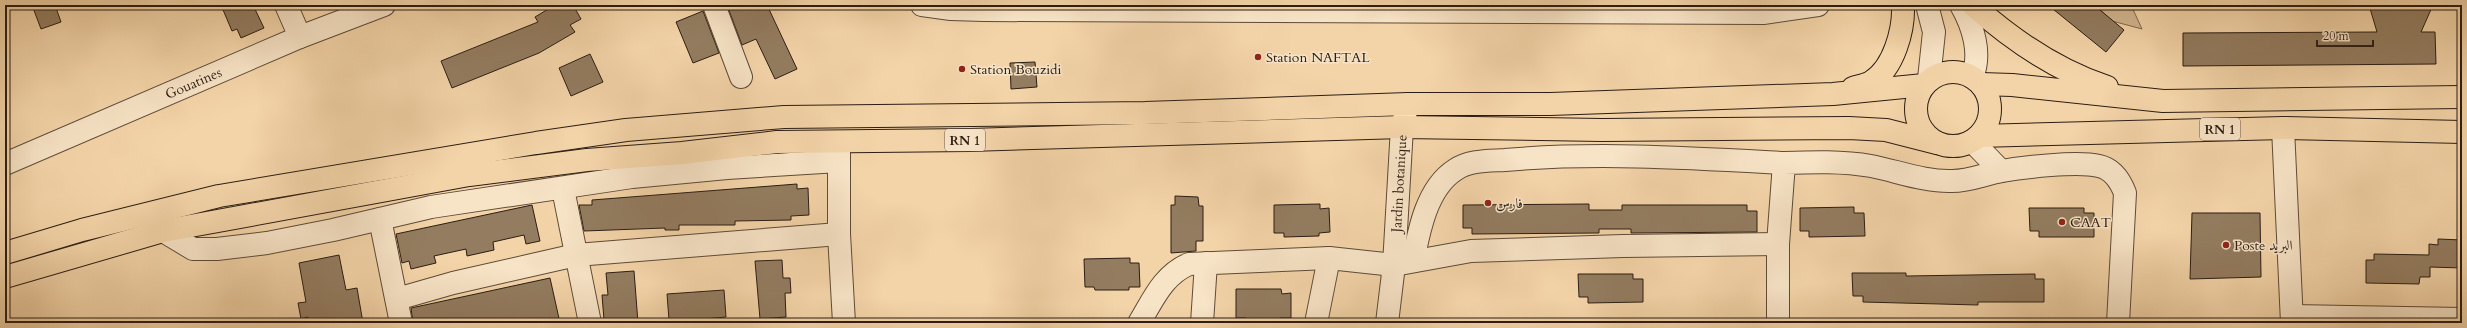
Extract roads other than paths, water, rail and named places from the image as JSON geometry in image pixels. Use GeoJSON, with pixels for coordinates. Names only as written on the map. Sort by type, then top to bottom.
{"type":"FeatureCollection","features":[{"type":"Feature","properties":{"kind":"highway"},"geometry":{"type":"LineString","coordinates":[[1833,94],[1871,82],[1880,72],[1894,51],[1900,32],[1903,5]]}},
{"type":"Feature","properties":{"kind":"highway"},"geometry":{"type":"LineString","coordinates":[[1973,5],[2002,28],[2067,70],[2107,87],[2162,101]]}},
{"type":"Feature","properties":{"kind":"highway"},"geometry":{"type":"LineString","coordinates":[[1950,71],[1976,80],[1987,93],[1990,105],[1988,121],[1975,138],[1958,146],[1937,143],[1920,128],[1916,117],[1915,106],[1926,82],[1950,71]]}},
{"type":"Feature","properties":{"kind":"highway","name":"RN 1"},"geometry":{"type":"LineString","coordinates":[[1976,80],[2162,101],[2462,97]]}},
{"type":"Feature","properties":{"kind":"highway","name":"RN 1"},"geometry":{"type":"LineString","coordinates":[[5,253],[82,230],[219,196],[536,143],[626,130],[784,117],[1145,113],[1408,104],[1550,104],[1833,94],[1926,82]]}},
{"type":"Feature","properties":{"kind":"highway","name":"RN 1"},"geometry":{"type":"LineString","coordinates":[[5,277],[163,231],[469,175],[587,160],[682,153],[777,142],[839,151],[970,140],[1402,127],[1602,130],[1848,128],[1886,130],[1937,143]]}},
{"type":"Feature","properties":{"kind":"highway","name":"RN 1"},"geometry":{"type":"LineString","coordinates":[[1975,138],[2283,128],[2462,132]]}},
{"type":"Feature","properties":{"kind":"street"},"geometry":{"type":"LineString","coordinates":[[286,5],[300,37]]}},
{"type":"Feature","properties":{"kind":"street","name":"Gouatines"},"geometry":{"type":"LineString","coordinates":[[5,164],[300,37],[384,5]]}},
{"type":"Feature","properties":{"kind":"street"},"geometry":{"type":"LineString","coordinates":[[714,5],[741,77]]}},
{"type":"Feature","properties":{"kind":"street"},"geometry":{"type":"LineString","coordinates":[[922,5],[951,9],[1033,7],[1482,9],[1763,13],[1818,5]]}},
{"type":"Feature","properties":{"kind":"street"},"geometry":{"type":"LineString","coordinates":[[1926,82],[1934,32],[1927,5]]}},
{"type":"Feature","properties":{"kind":"street"},"geometry":{"type":"LineString","coordinates":[[1961,5],[1976,50],[1976,80]]}},
{"type":"Feature","properties":{"kind":"street","name":"Jardin botanique"},"geometry":{"type":"LineString","coordinates":[[1403,263],[1402,127],[1408,104]]}},
{"type":"Feature","properties":{"kind":"street"},"geometry":{"type":"LineString","coordinates":[[2283,128],[2292,320],[2462,319]]}},
{"type":"Feature","properties":{"kind":"street"},"geometry":{"type":"LineString","coordinates":[[1975,138],[2001,171]]}},
{"type":"Feature","properties":{"kind":"street"},"geometry":{"type":"LineString","coordinates":[[163,231],[193,249],[217,249],[267,243],[431,208],[648,175],[727,168],[839,151],[839,234],[844,323]]}},
{"type":"Feature","properties":{"kind":"street"},"geometry":{"type":"LineString","coordinates":[[1387,323],[1403,263],[1418,232],[1429,204],[1444,178],[1469,163],[1536,157],[1705,158],[1784,163],[1854,163],[1950,181],[1982,177],[2001,171],[2089,165],[2103,168],[2116,175],[2125,193],[2118,323]]}},
{"type":"Feature","properties":{"kind":"street"},"geometry":{"type":"LineString","coordinates":[[1778,323],[1778,244],[1784,163]]}},
{"type":"Feature","properties":{"kind":"street"},"geometry":{"type":"LineString","coordinates":[[563,189],[590,323]]}},
{"type":"Feature","properties":{"kind":"street"},"geometry":{"type":"LineString","coordinates":[[380,219],[401,323]]}},
{"type":"Feature","properties":{"kind":"street"},"geometry":{"type":"LineString","coordinates":[[396,299],[460,281],[576,255],[839,234]]}},
{"type":"Feature","properties":{"kind":"street"},"geometry":{"type":"LineString","coordinates":[[1139,323],[1165,280],[1178,269],[1189,264],[1329,258],[1403,263],[1471,252],[1638,246],[1778,244]]}},
{"type":"Feature","properties":{"kind":"street"},"geometry":{"type":"LineString","coordinates":[[1316,323],[1329,258]]}},
{"type":"Feature","properties":{"kind":"street"},"geometry":{"type":"LineString","coordinates":[[1202,323],[1206,264]]}},
{"type":"Feature","properties":{"kind":"place","name":"Station NAFTAL"},"geometry":{"type":"Point","coordinates":[1258,57]}},
{"type":"Feature","properties":{"kind":"place","name":"Station Bouzidi"},"geometry":{"type":"Point","coordinates":[962,69]}},
{"type":"Feature","properties":{"kind":"place","name":"فارس"},"geometry":{"type":"Point","coordinates":[1488,203]}},
{"type":"Feature","properties":{"kind":"place","name":"CAAT"},"geometry":{"type":"Point","coordinates":[2062,222]}},
{"type":"Feature","properties":{"kind":"place","name":"Poste البريد"},"geometry":{"type":"Point","coordinates":[2226,245]}}]}
